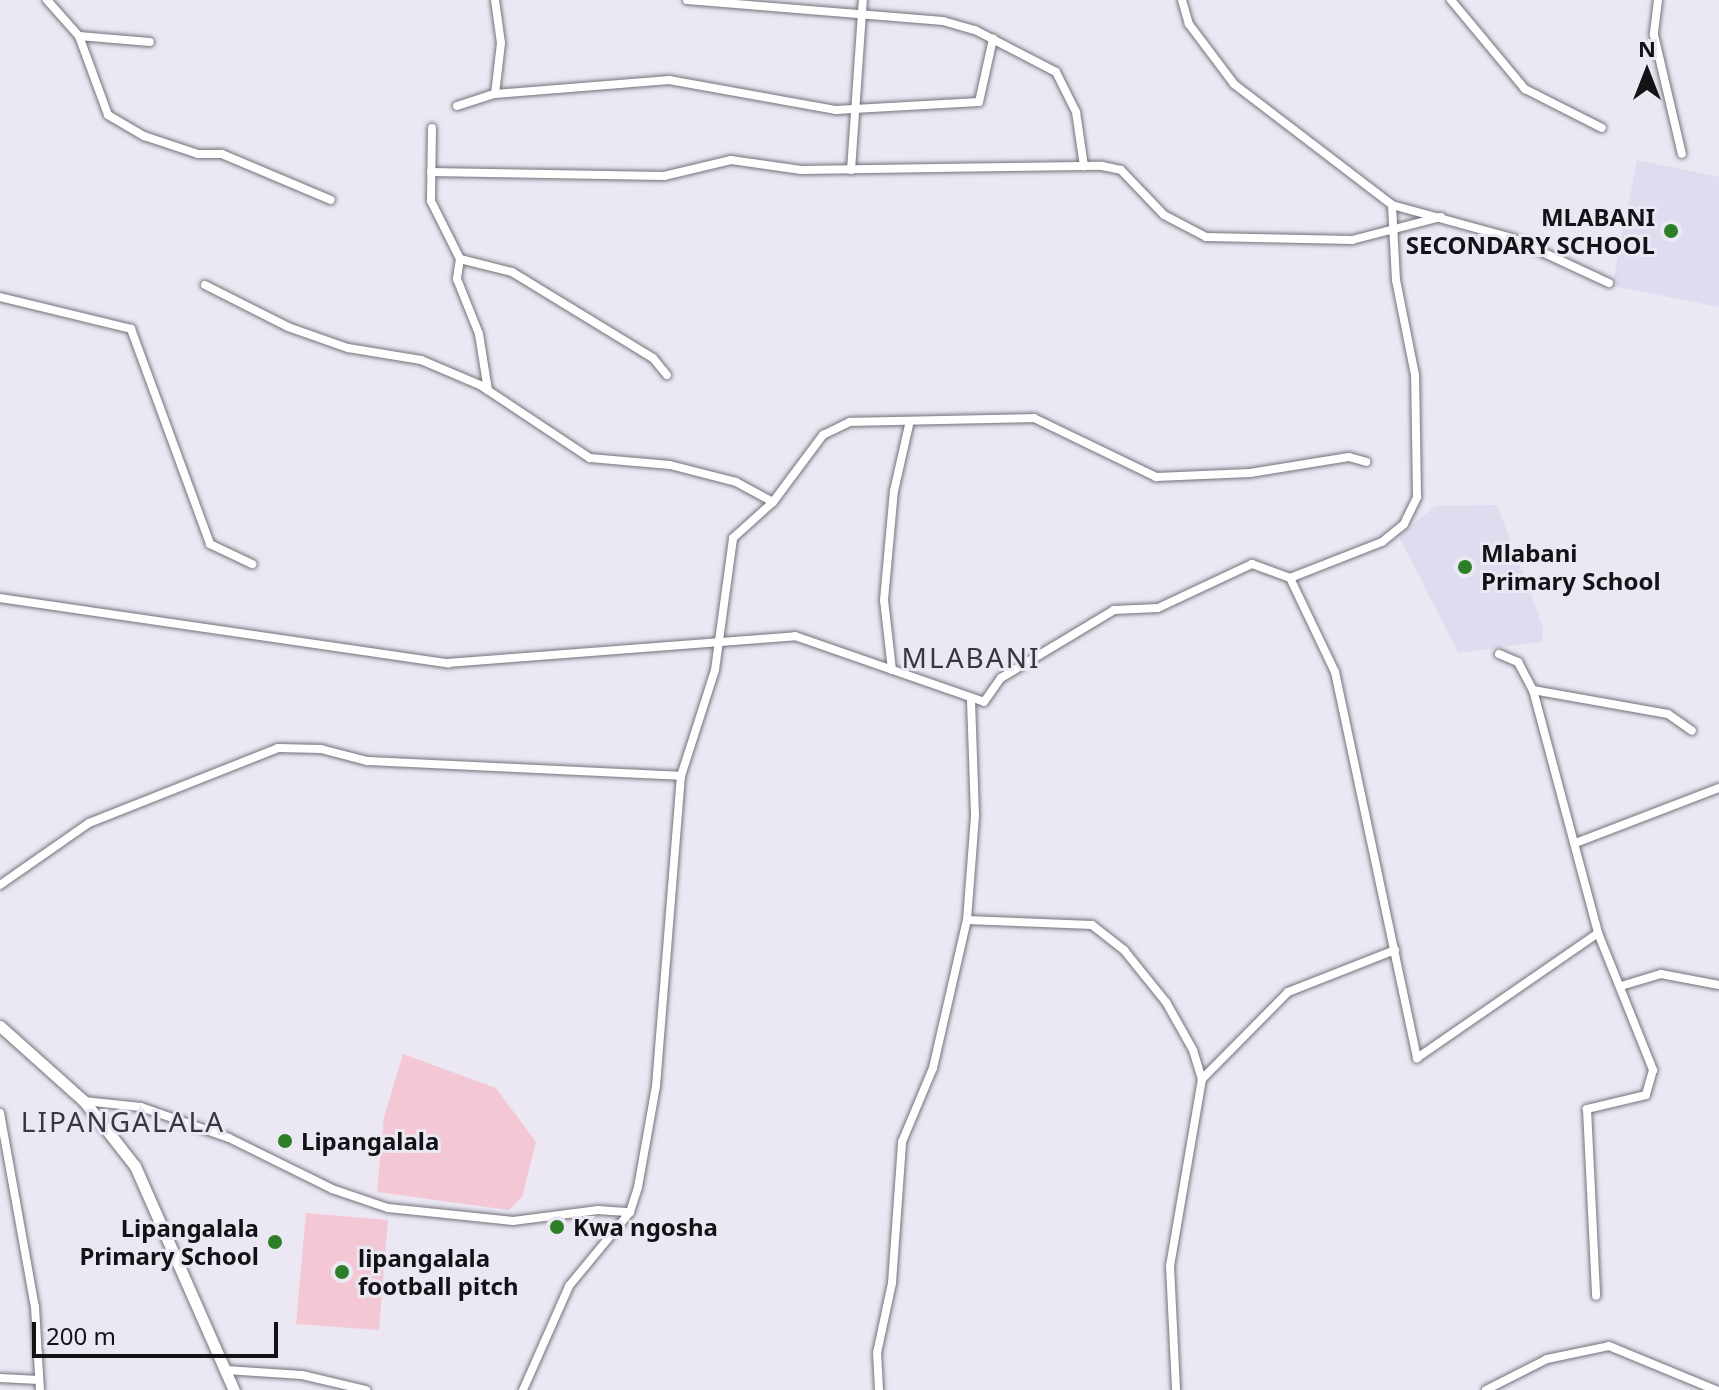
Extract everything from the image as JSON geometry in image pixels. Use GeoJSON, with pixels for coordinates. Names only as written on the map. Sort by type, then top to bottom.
{"type":"FeatureCollection","features":[{"type":"Feature","properties":{"kind":"main road"},"geometry":{"type":"LineString","coordinates":[[0,1026],[84,1101],[135,1166],[156,1205],[226,1370],[229,1389]]}},
{"type":"Feature","properties":{"kind":"street"},"geometry":{"type":"LineString","coordinates":[[47,0],[79,36],[108,115],[144,136],[198,154],[222,154],[331,200]]}},
{"type":"Feature","properties":{"kind":"street"},"geometry":{"type":"LineString","coordinates":[[495,0],[501,50],[495,94]]}},
{"type":"Feature","properties":{"kind":"street"},"geometry":{"type":"LineString","coordinates":[[687,0],[943,21],[993,39],[1056,72],[1076,112],[1084,166]]}},
{"type":"Feature","properties":{"kind":"street"},"geometry":{"type":"LineString","coordinates":[[851,170],[863,0]]}},
{"type":"Feature","properties":{"kind":"street"},"geometry":{"type":"LineString","coordinates":[[1182,0],[1189,24],[1234,84],[1392,205],[1512,238],[1609,283]]}},
{"type":"Feature","properties":{"kind":"street"},"geometry":{"type":"LineString","coordinates":[[1451,0],[1525,89],[1602,128]]}},
{"type":"Feature","properties":{"kind":"street"},"geometry":{"type":"LineString","coordinates":[[1658,0],[1654,35],[1682,154]]}},
{"type":"Feature","properties":{"kind":"street"},"geometry":{"type":"LineString","coordinates":[[79,36],[150,42]]}},
{"type":"Feature","properties":{"kind":"street"},"geometry":{"type":"LineString","coordinates":[[457,106],[495,94],[669,80],[809,108],[855,109],[979,102],[993,39]]}},
{"type":"Feature","properties":{"kind":"street"},"geometry":{"type":"LineString","coordinates":[[432,128],[431,172],[437,222],[460,259],[457,279],[479,334],[488,390]]}},
{"type":"Feature","properties":{"kind":"street"},"geometry":{"type":"LineString","coordinates":[[431,172],[664,176],[731,160],[851,170],[1084,166],[1121,170],[1164,215],[1206,237],[1352,240],[1393,233],[1441,217]]}},
{"type":"Feature","properties":{"kind":"street"},"geometry":{"type":"LineString","coordinates":[[0,598],[448,663],[718,639],[795,636],[984,702],[1001,678],[1114,610],[1158,608],[1252,564],[1290,578],[1382,542],[1404,524],[1417,497],[1414,361],[1393,233],[1392,205]]}},
{"type":"Feature","properties":{"kind":"street"},"geometry":{"type":"LineString","coordinates":[[460,259],[512,272],[653,358],[667,375]]}},
{"type":"Feature","properties":{"kind":"street"},"geometry":{"type":"LineString","coordinates":[[205,285],[288,327],[348,348],[421,360],[488,390],[590,458],[670,465],[736,482],[773,502]]}},
{"type":"Feature","properties":{"kind":"street"},"geometry":{"type":"LineString","coordinates":[[0,297],[131,329],[210,544],[252,564]]}},
{"type":"Feature","properties":{"kind":"street"},"geometry":{"type":"LineString","coordinates":[[523,1390],[569,1286],[630,1212],[656,1086],[662,955],[681,776],[715,670],[733,538],[773,502],[823,435],[850,422],[909,425],[1034,418],[1156,477],[1182,480],[1349,457],[1366,462]]}},
{"type":"Feature","properties":{"kind":"street"},"geometry":{"type":"LineString","coordinates":[[892,670],[884,600],[894,491],[909,425]]}},
{"type":"Feature","properties":{"kind":"street"},"geometry":{"type":"LineString","coordinates":[[1290,578],[1335,672],[1417,1058],[1598,933]]}},
{"type":"Feature","properties":{"kind":"street"},"geometry":{"type":"LineString","coordinates":[[1499,654],[1518,662],[1533,690],[1549,766],[1578,842],[1598,933],[1621,986],[1653,1086],[1646,1095],[1587,1109],[1596,1296]]}},
{"type":"Feature","properties":{"kind":"street"},"geometry":{"type":"LineString","coordinates":[[1533,690],[1668,714],[1692,731]]}},
{"type":"Feature","properties":{"kind":"street"},"geometry":{"type":"LineString","coordinates":[[879,1390],[877,1353],[892,1283],[902,1142],[933,1068],[967,920],[975,815],[971,698]]}},
{"type":"Feature","properties":{"kind":"street"},"geometry":{"type":"LineString","coordinates":[[0,885],[89,823],[278,748],[321,749],[367,761],[681,776]]}},
{"type":"Feature","properties":{"kind":"street"},"geometry":{"type":"LineString","coordinates":[[1578,842],[1719,788]]}},
{"type":"Feature","properties":{"kind":"street"},"geometry":{"type":"LineString","coordinates":[[967,920],[1092,925],[1124,950],[1166,1002],[1202,1079],[1170,1266],[1176,1390]]}},
{"type":"Feature","properties":{"kind":"street"},"geometry":{"type":"LineString","coordinates":[[1202,1079],[1288,992],[1395,950]]}},
{"type":"Feature","properties":{"kind":"street"},"geometry":{"type":"LineString","coordinates":[[1621,986],[1661,974],[1719,985]]}},
{"type":"Feature","properties":{"kind":"street"},"geometry":{"type":"LineString","coordinates":[[84,1101],[141,1107],[229,1138],[332,1189],[388,1208],[513,1221],[588,1210],[630,1212]]}},
{"type":"Feature","properties":{"kind":"street"},"geometry":{"type":"LineString","coordinates":[[0,1113],[35,1307],[40,1390]]}},
{"type":"Feature","properties":{"kind":"street"},"geometry":{"type":"LineString","coordinates":[[1486,1390],[1547,1359],[1609,1346],[1716,1390]]}},
{"type":"Feature","properties":{"kind":"street"},"geometry":{"type":"LineString","coordinates":[[226,1370],[302,1375],[366,1390]]}},
{"type":"Feature","properties":{"kind":"street"},"geometry":{"type":"LineString","coordinates":[[0,1378],[39,1380]]}},
{"type":"Feature","properties":{"kind":"shaded area","name":"MLABANI SECONDARY SCHOOL"},"geometry":{"type":"Polygon","coordinates":[[[1637,160],[1719,177],[1719,307],[1612,286],[1637,160]]]}},
{"type":"Feature","properties":{"kind":"shaded area"},"geometry":{"type":"Polygon","coordinates":[[[1497,505],[1543,627],[1542,642],[1458,653],[1399,536],[1435,506],[1497,505]]]}},
{"type":"Feature","properties":{"kind":"shaded area","name":"Lipangalala"},"geometry":{"type":"Polygon","coordinates":[[[403,1054],[496,1088],[536,1142],[522,1197],[509,1210],[377,1192],[384,1117],[403,1054]]]}},
{"type":"Feature","properties":{"kind":"shaded area","name":"lipangalala football pitch"},"geometry":{"type":"Polygon","coordinates":[[[306,1213],[388,1220],[379,1330],[296,1324],[306,1213]]]}},
{"type":"Feature","properties":{"kind":"place","name":"MLABANI SECONDARY SCHOOL"},"geometry":{"type":"Point","coordinates":[1671,231]}},
{"type":"Feature","properties":{"kind":"place","name":"Mlabani Primary School"},"geometry":{"type":"Point","coordinates":[1465,567]}},
{"type":"Feature","properties":{"kind":"place","name":"Lipangalala"},"geometry":{"type":"Point","coordinates":[285,1141]}},
{"type":"Feature","properties":{"kind":"place","name":"Kwa ngosha"},"geometry":{"type":"Point","coordinates":[557,1227]}},
{"type":"Feature","properties":{"kind":"place","name":"Lipangalala Primary School"},"geometry":{"type":"Point","coordinates":[275,1242]}},
{"type":"Feature","properties":{"kind":"place","name":"lipangalala football pitch"},"geometry":{"type":"Point","coordinates":[342,1272]}},
{"type":"Feature","properties":{"kind":"district","name":"MLABANI"},"geometry":{"type":"Point","coordinates":[971,657]}},
{"type":"Feature","properties":{"kind":"district","name":"LIPANGALALA"},"geometry":{"type":"Point","coordinates":[123,1121]}}]}
